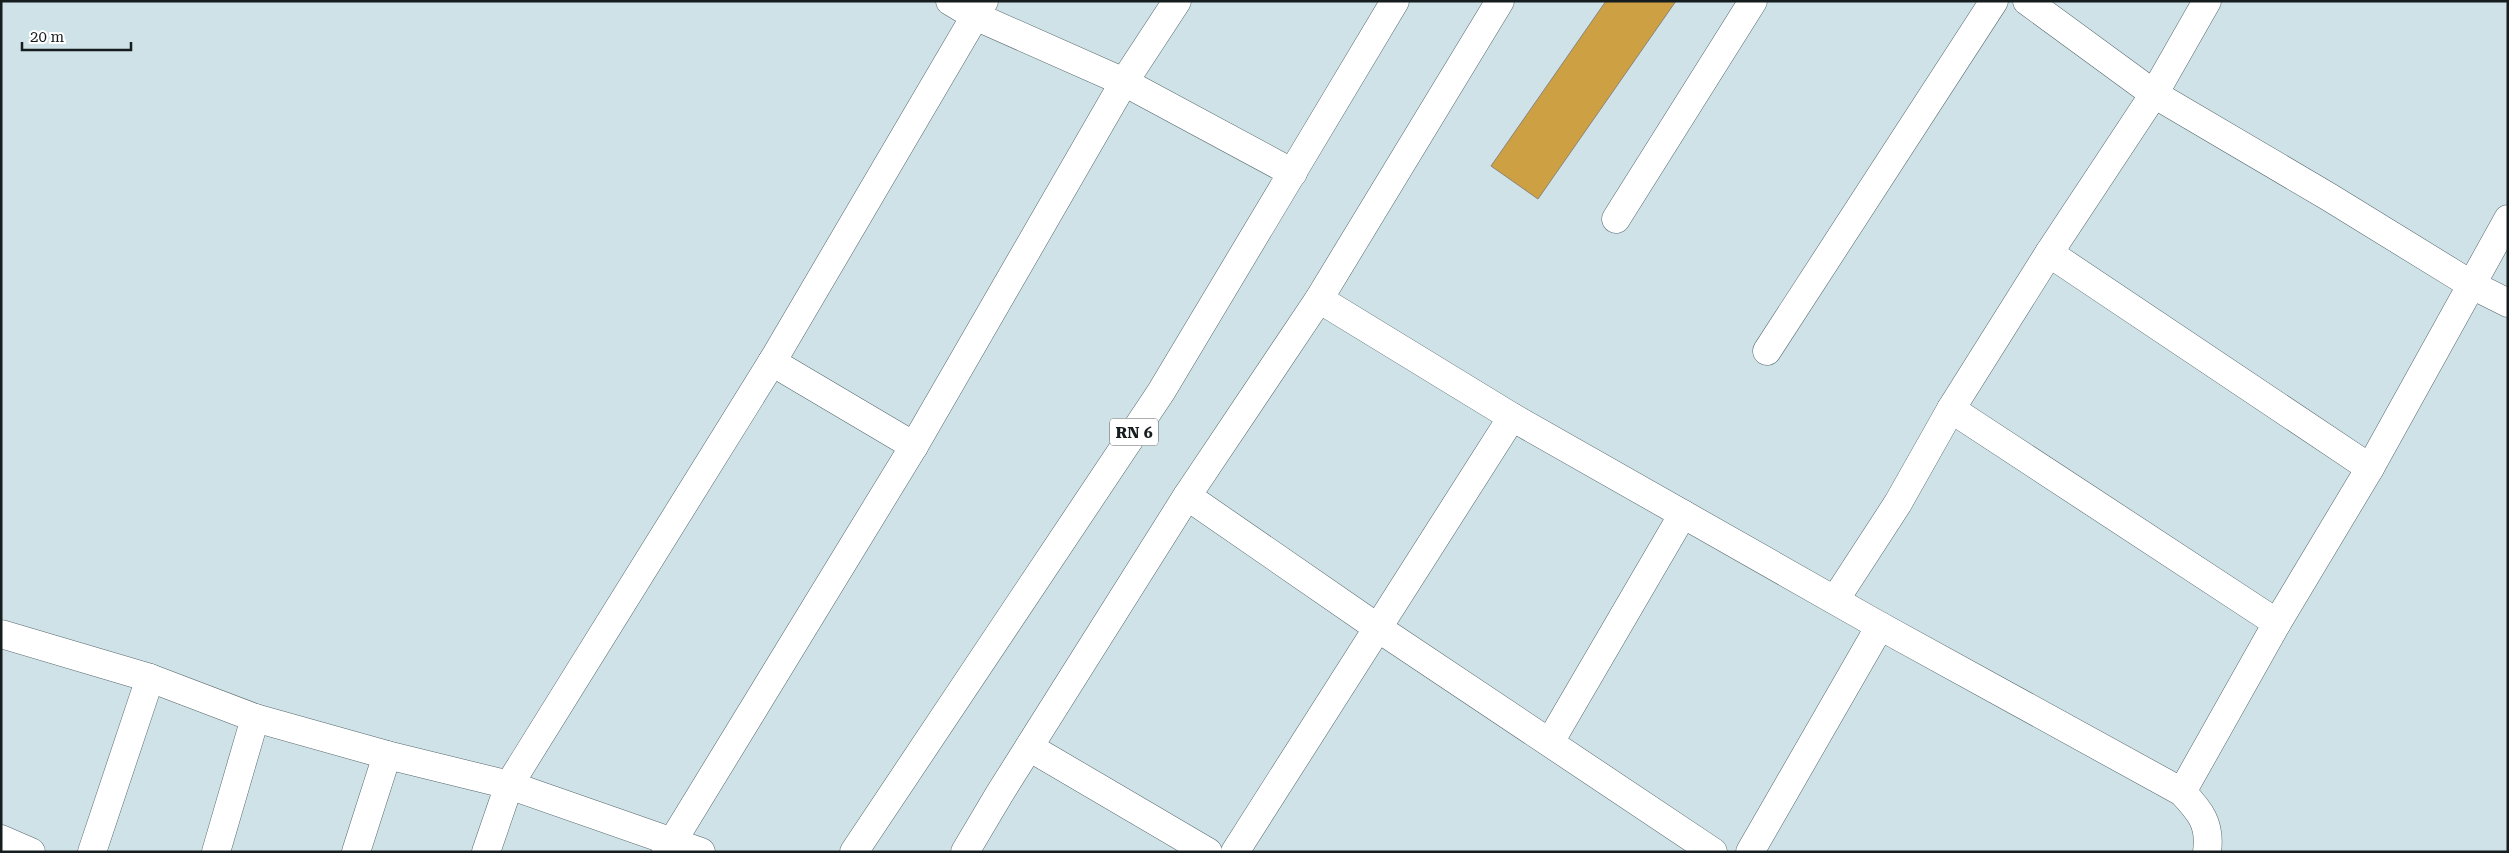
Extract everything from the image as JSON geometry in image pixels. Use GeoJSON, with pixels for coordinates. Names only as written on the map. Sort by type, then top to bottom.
{"type":"FeatureCollection","features":[{"type":"Feature","properties":{"kind":"street"},"geometry":{"type":"LineString","coordinates":[[950,1],[980,9],[1124,82],[1293,173]]}},
{"type":"Feature","properties":{"kind":"street"},"geometry":{"type":"LineString","coordinates":[[669,847],[914,446],[1124,82],[1176,1]]}},
{"type":"Feature","properties":{"kind":"street","name":"RN 6"},"geometry":{"type":"LineString","coordinates":[[854,852],[1161,392],[1395,1]]}},
{"type":"Feature","properties":{"kind":"street"},"geometry":{"type":"LineString","coordinates":[[965,852],[1187,496],[1319,299],[1500,1]]}},
{"type":"Feature","properties":{"kind":"street"},"geometry":{"type":"LineString","coordinates":[[1616,219],[1753,1]]}},
{"type":"Feature","properties":{"kind":"street"},"geometry":{"type":"LineString","coordinates":[[1767,351],[1994,1]]}},
{"type":"Feature","properties":{"kind":"street"},"geometry":{"type":"LineString","coordinates":[[2027,1],[2154,94],[2329,197],[2472,285],[2508,303]]}},
{"type":"Feature","properties":{"kind":"street"},"geometry":{"type":"LineString","coordinates":[[1836,600],[1898,503],[1951,409],[2049,254],[2154,94],[2207,1]]}},
{"type":"Feature","properties":{"kind":"street"},"geometry":{"type":"LineString","coordinates":[[486,852],[509,785],[772,362],[980,9]]}},
{"type":"Feature","properties":{"kind":"street"},"geometry":{"type":"LineString","coordinates":[[2182,792],[2277,623],[2370,468],[2508,219]]}},
{"type":"Feature","properties":{"kind":"street"},"geometry":{"type":"LineString","coordinates":[[2049,254],[2370,468]]}},
{"type":"Feature","properties":{"kind":"street"},"geometry":{"type":"LineString","coordinates":[[1319,299],[1512,417],[1880,626],[2182,792],[2201,812],[2209,838],[2206,852]]}},
{"type":"Feature","properties":{"kind":"street"},"geometry":{"type":"LineString","coordinates":[[772,362],[914,446]]}},
{"type":"Feature","properties":{"kind":"street"},"geometry":{"type":"LineString","coordinates":[[1951,409],[2277,623]]}},
{"type":"Feature","properties":{"kind":"street"},"geometry":{"type":"LineString","coordinates":[[1234,852],[1512,417]]}},
{"type":"Feature","properties":{"kind":"street"},"geometry":{"type":"LineString","coordinates":[[1187,496],[1378,628],[1713,852]]}},
{"type":"Feature","properties":{"kind":"street"},"geometry":{"type":"LineString","coordinates":[[1550,742],[1683,514]]}},
{"type":"Feature","properties":{"kind":"street"},"geometry":{"type":"LineString","coordinates":[[1750,852],[1880,626]]}},
{"type":"Feature","properties":{"kind":"street"},"geometry":{"type":"LineString","coordinates":[[1,634],[150,678],[254,718],[387,755],[509,785],[669,847],[701,852]]}},
{"type":"Feature","properties":{"kind":"street"},"geometry":{"type":"LineString","coordinates":[[92,852],[150,678]]}},
{"type":"Feature","properties":{"kind":"street"},"geometry":{"type":"LineString","coordinates":[[216,852],[254,718]]}},
{"type":"Feature","properties":{"kind":"street"},"geometry":{"type":"LineString","coordinates":[[1029,747],[1208,852]]}},
{"type":"Feature","properties":{"kind":"street"},"geometry":{"type":"LineString","coordinates":[[356,852],[387,755]]}},
{"type":"Feature","properties":{"kind":"street"},"geometry":{"type":"LineString","coordinates":[[1,840],[31,852]]}},
{"type":"Feature","properties":{"kind":"building"},"geometry":{"type":"Polygon","coordinates":[[[1606,1],[1676,1],[1538,199],[1491,166],[1606,1]]]}}]}
